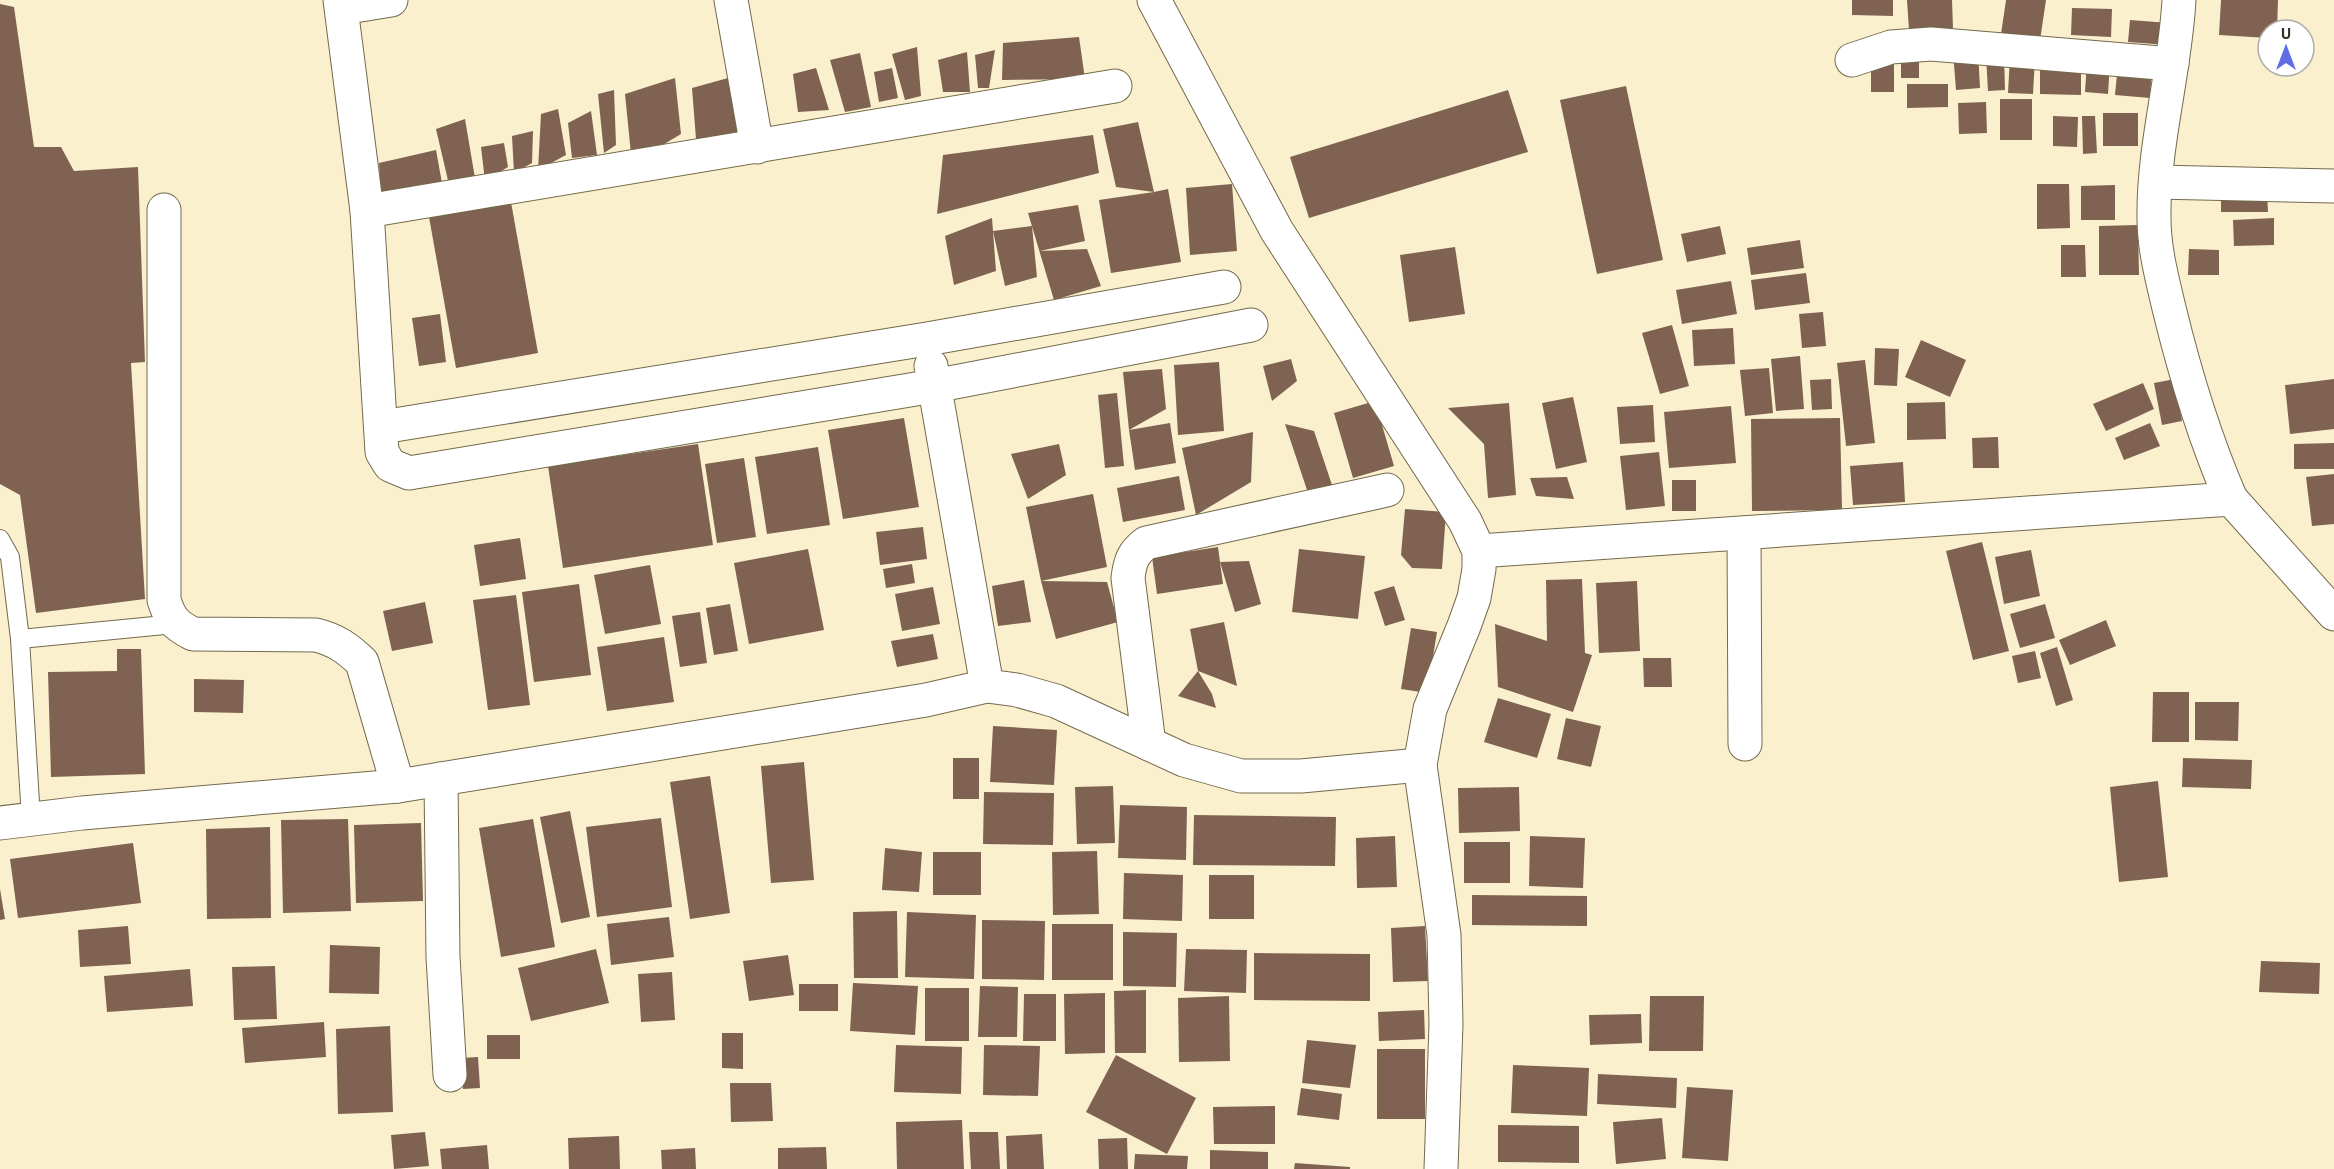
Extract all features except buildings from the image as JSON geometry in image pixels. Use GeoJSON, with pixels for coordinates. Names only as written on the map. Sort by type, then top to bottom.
{"type":"FeatureCollection","features":[{"type":"Feature","properties":{"kind":"street"},"geometry":{"type":"LineString","coordinates":[[391,0],[341,4],[367,211],[382,452],[390,465],[409,473],[934,386],[1251,325]]}},
{"type":"Feature","properties":{"kind":"street"},"geometry":{"type":"LineString","coordinates":[[731,0],[757,147]]}},
{"type":"Feature","properties":{"kind":"street"},"geometry":{"type":"LineString","coordinates":[[1154,0],[1277,231],[1465,521],[1479,551],[1474,598],[1430,709],[1420,765],[1444,935],[1446,1024],[1442,1169]]}},
{"type":"Feature","properties":{"kind":"street"},"geometry":{"type":"LineString","coordinates":[[2179,0],[2156,182],[2154,218],[2157,256],[2175,334],[2205,439],[2231,499],[2334,614]]}},
{"type":"Feature","properties":{"kind":"street"},"geometry":{"type":"LineString","coordinates":[[1852,60],[1891,48],[1931,44],[2172,64]]}},
{"type":"Feature","properties":{"kind":"street"},"geometry":{"type":"LineString","coordinates":[[367,211],[1115,86]]}},
{"type":"Feature","properties":{"kind":"street"},"geometry":{"type":"LineString","coordinates":[[2156,182],[2334,186]]}},
{"type":"Feature","properties":{"kind":"street"},"geometry":{"type":"LineString","coordinates":[[164,210],[164,600],[169,616],[175,624],[193,634],[316,635],[336,640],[362,662],[398,786]]}},
{"type":"Feature","properties":{"kind":"street"},"geometry":{"type":"LineString","coordinates":[[382,428],[927,339],[1224,287]]}},
{"type":"Feature","properties":{"kind":"street"},"geometry":{"type":"LineString","coordinates":[[927,339],[987,686]]}},
{"type":"Feature","properties":{"kind":"street"},"geometry":{"type":"LineString","coordinates":[[1149,744],[1128,578],[1130,563],[1136,551],[1146,543],[1387,490]]}},
{"type":"Feature","properties":{"kind":"street"},"geometry":{"type":"LineString","coordinates":[[1479,551],[2231,499]]}},
{"type":"Feature","properties":{"kind":"street"},"geometry":{"type":"LineString","coordinates":[[1744,533],[1745,744]]}},
{"type":"Feature","properties":{"kind":"street"},"geometry":{"type":"LineString","coordinates":[[15,821],[398,786],[926,700],[987,686],[1017,690],[1056,701],[1184,760],[1241,776],[1301,776],[1420,765]]}},
{"type":"Feature","properties":{"kind":"street"},"geometry":{"type":"LineString","coordinates":[[441,778],[443,957],[450,1075]]}},
{"type":"Feature","properties":{"kind":"lane"},"geometry":{"type":"LineString","coordinates":[[0,539],[10,557],[20,639],[15,821]]}},
{"type":"Feature","properties":{"kind":"lane"},"geometry":{"type":"LineString","coordinates":[[20,639],[175,624]]}}]}
